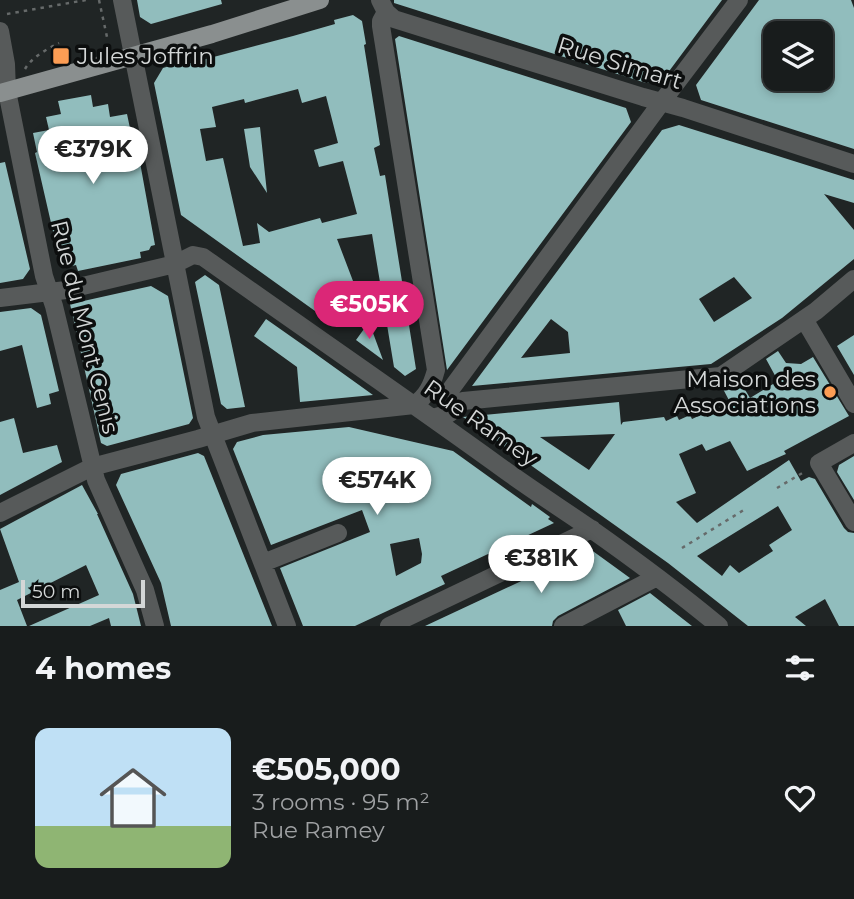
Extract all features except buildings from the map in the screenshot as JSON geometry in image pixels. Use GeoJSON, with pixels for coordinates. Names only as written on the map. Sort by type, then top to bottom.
{"type":"FeatureCollection","features":[{"type":"Feature","properties":{"kind":"main road"},"geometry":{"type":"LineString","coordinates":[[4,92],[212,34],[320,0]]}},
{"type":"Feature","properties":{"kind":"street"},"geometry":{"type":"LineString","coordinates":[[122,0],[206,417],[287,626]]}},
{"type":"Feature","properties":{"kind":"street"},"geometry":{"type":"LineString","coordinates":[[433,418],[450,413],[457,395],[661,103],[739,0]]}},
{"type":"Feature","properties":{"kind":"street"},"geometry":{"type":"LineString","coordinates":[[0,513],[92,467],[252,422],[414,405],[431,388],[436,370],[381,26],[383,6]]}},
{"type":"Feature","properties":{"kind":"street","name":"Rue Simart"},"geometry":{"type":"LineString","coordinates":[[383,6],[394,19],[854,164]]}},
{"type":"Feature","properties":{"kind":"street","name":"Rue du Mont Cenis"},"geometry":{"type":"LineString","coordinates":[[0,31],[6,65],[4,92],[44,276],[61,332],[92,467],[145,590],[155,626]]}},
{"type":"Feature","properties":{"kind":"street","name":"Rue Ramey"},"geometry":{"type":"LineString","coordinates":[[0,298],[66,290],[175,264],[193,256],[203,257],[592,529],[657,576],[719,626]]}},
{"type":"Feature","properties":{"kind":"street"},"geometry":{"type":"LineString","coordinates":[[431,388],[439,386],[457,395],[720,376],[804,319],[854,279]]}},
{"type":"Feature","properties":{"kind":"street"},"geometry":{"type":"LineString","coordinates":[[804,319],[854,404]]}},
{"type":"Feature","properties":{"kind":"street"},"geometry":{"type":"LineString","coordinates":[[854,443],[819,463],[854,522]]}},
{"type":"Feature","properties":{"kind":"street"},"geometry":{"type":"LineString","coordinates":[[388,626],[592,529]]}},
{"type":"Feature","properties":{"kind":"street"},"geometry":{"type":"LineString","coordinates":[[263,563],[338,533]]}},
{"type":"Feature","properties":{"kind":"street"},"geometry":{"type":"LineString","coordinates":[[563,626],[657,576]]}},
{"type":"Feature","properties":{"kind":"path"},"geometry":{"type":"LineString","coordinates":[[0,16],[86,0]]}},
{"type":"Feature","properties":{"kind":"path"},"geometry":{"type":"LineString","coordinates":[[99,0],[107,37]]}},
{"type":"Feature","properties":{"kind":"path"},"geometry":{"type":"LineString","coordinates":[[25,69],[27,64],[59,44]]}},
{"type":"Feature","properties":{"kind":"path"},"geometry":{"type":"LineString","coordinates":[[777,488],[819,463]]}},
{"type":"Feature","properties":{"kind":"path"},"geometry":{"type":"LineString","coordinates":[[682,548],[747,508]]}},
{"type":"Feature","properties":{"kind":"place","name":"Jules Joffrin"},"geometry":{"type":"Point","coordinates":[61,56]}},
{"type":"Feature","properties":{"kind":"place","name":"Maison des Associations"},"geometry":{"type":"Point","coordinates":[830,392]}}]}
